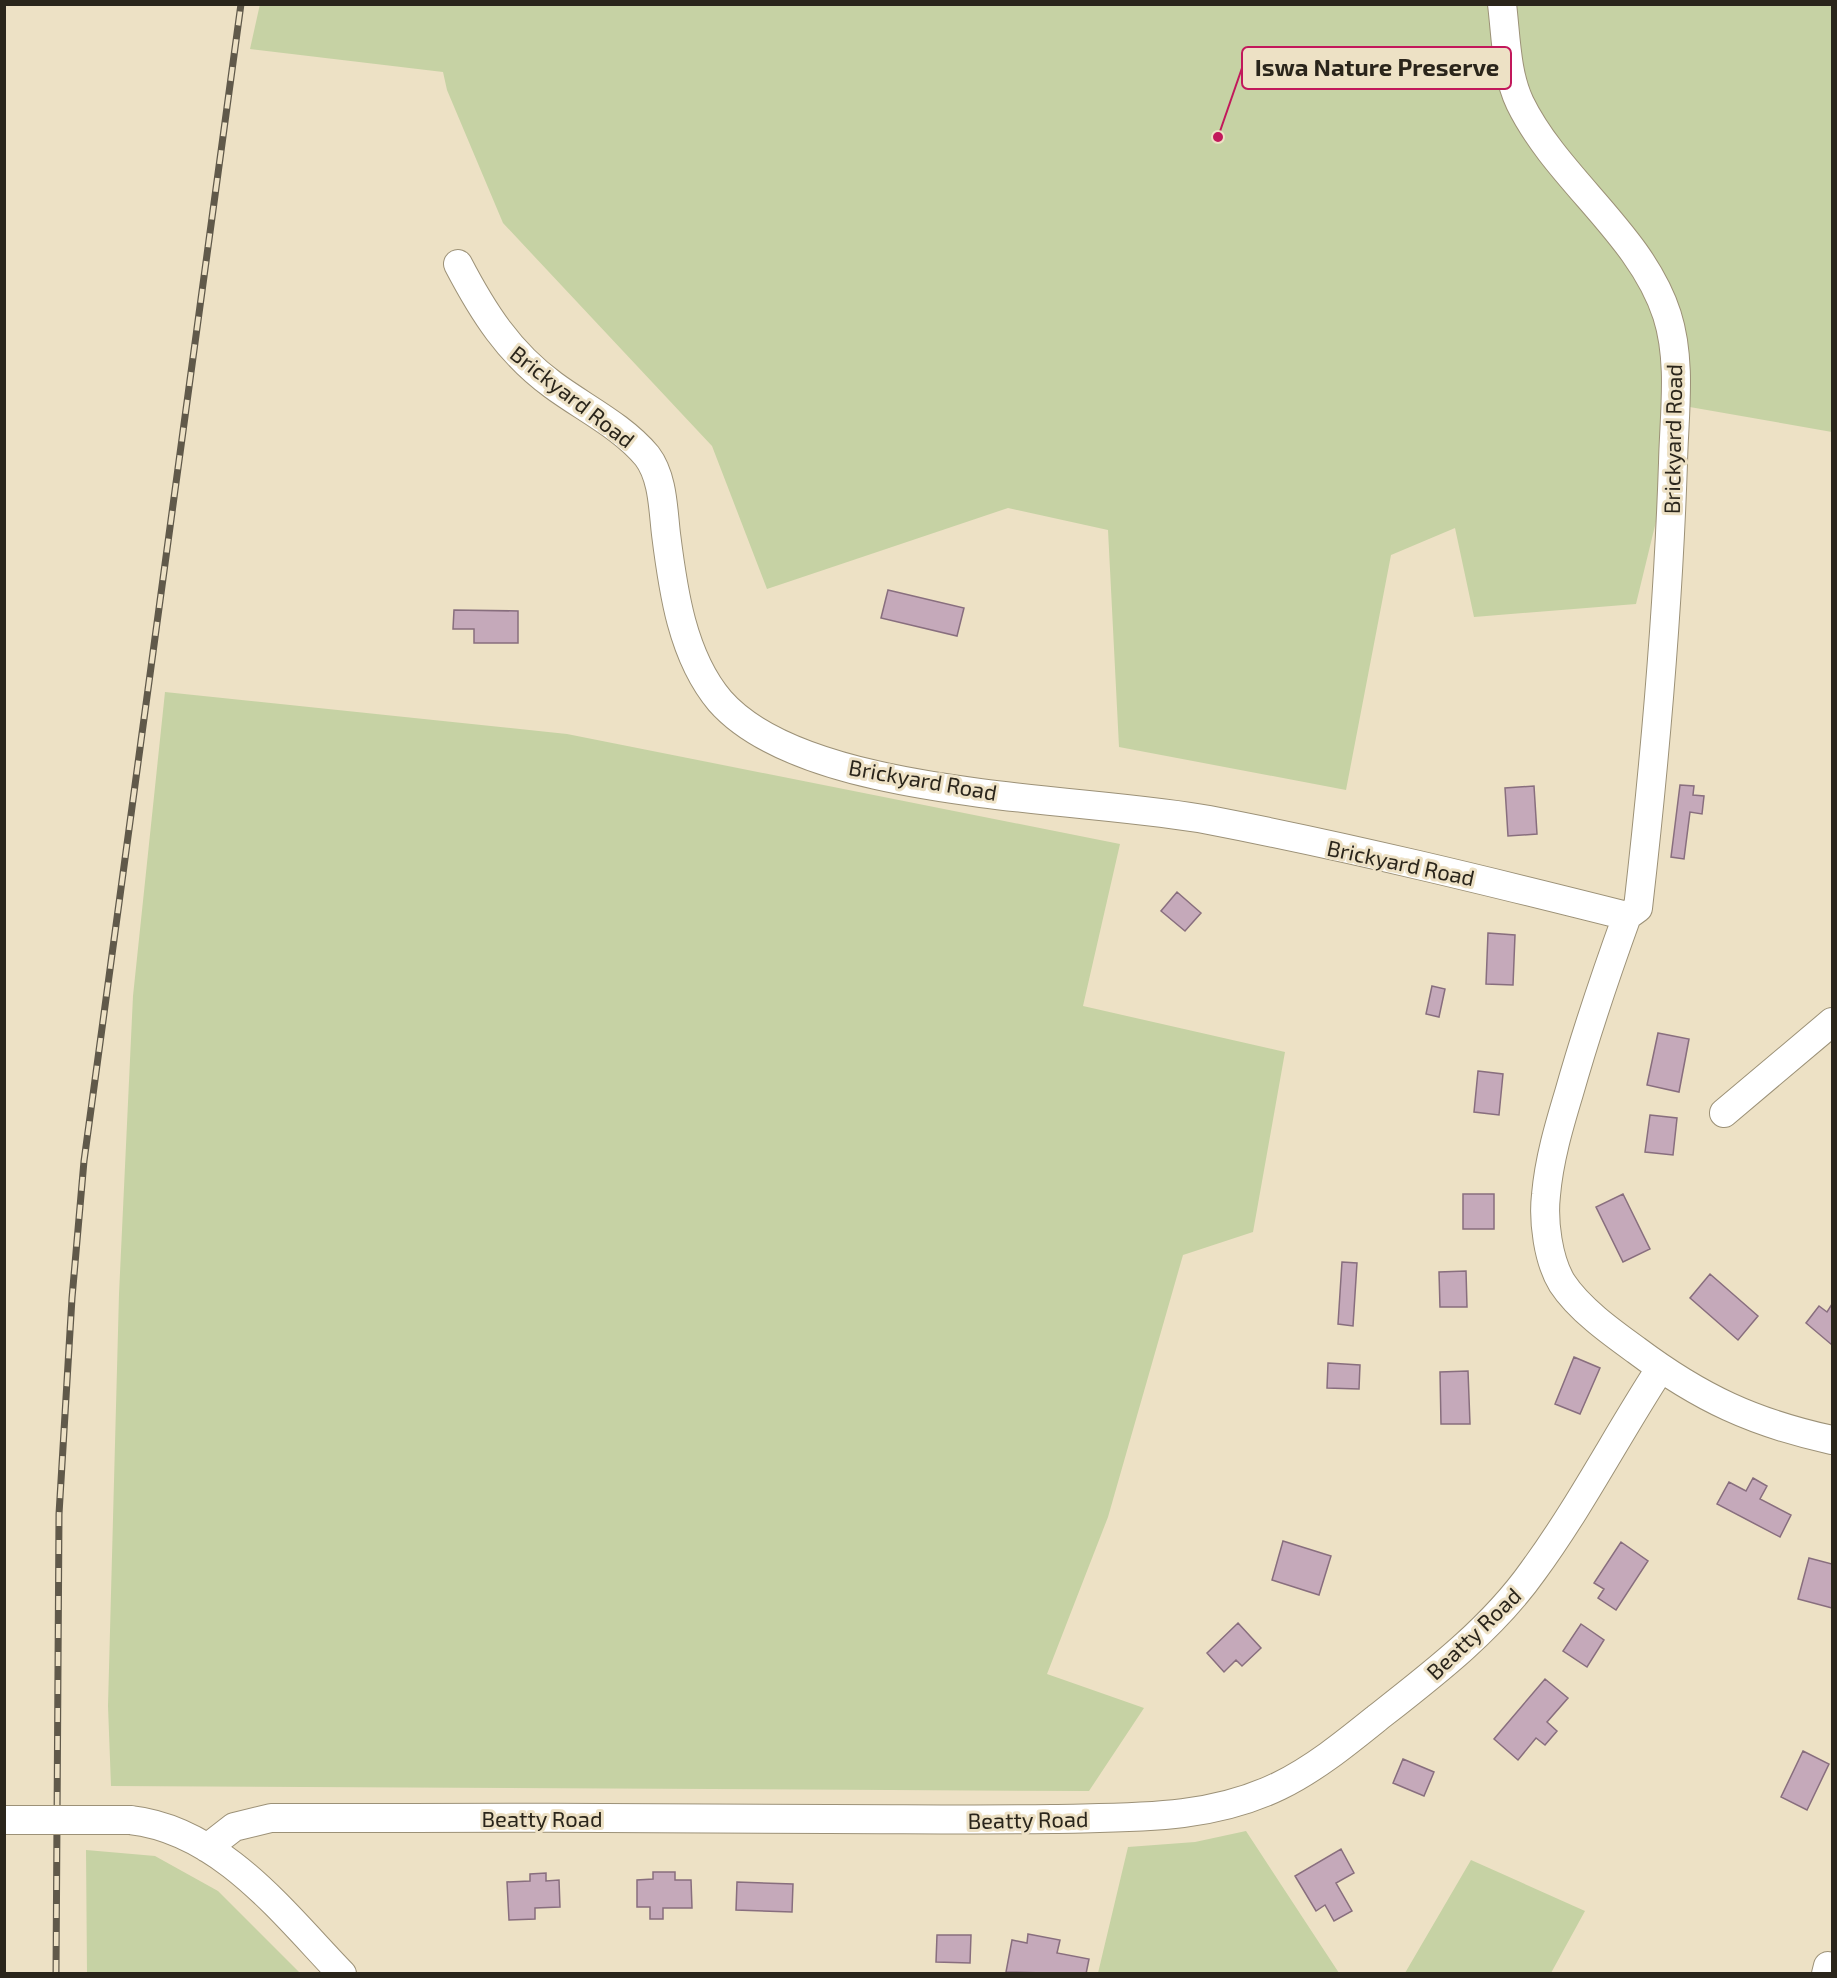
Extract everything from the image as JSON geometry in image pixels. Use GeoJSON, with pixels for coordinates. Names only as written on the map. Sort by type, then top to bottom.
{"type":"FeatureCollection","features":[{"type":"Feature","properties":{"kind":"street","name":"Brickyard Road"},"geometry":{"type":"LineString","coordinates":[[1502,4],[1509,58],[1520,103],[1545,141],[1641,265],[1667,314],[1676,366],[1663,657],[1638,908],[1627,916],[1587,1032],[1554,1145],[1545,1209],[1549,1243],[1563,1284],[1584,1307],[1660,1369],[1721,1405],[1773,1425],[1833,1440]]}},
{"type":"Feature","properties":{"kind":"street","name":"Brickyard Road"},"geometry":{"type":"LineString","coordinates":[[458,264],[480,307],[501,337],[519,356],[550,383],[622,432],[648,458],[659,482],[676,604],[702,674],[723,704],[758,731],[788,747],[831,762],[892,778],[1203,819],[1502,884],[1627,916]]}},
{"type":"Feature","properties":{"kind":"street"},"geometry":{"type":"LineString","coordinates":[[1724,1113],[1833,1022]]}},
{"type":"Feature","properties":{"kind":"street","name":"Beatty Road"},"geometry":{"type":"LineString","coordinates":[[207,1848],[234,1827],[271,1818],[1095,1818],[1184,1815],[1240,1802],[1279,1786],[1348,1741],[1429,1677],[1512,1597],[1532,1573],[1574,1512],[1660,1369]]}},
{"type":"Feature","properties":{"kind":"street"},"geometry":{"type":"LineString","coordinates":[[4,1820],[130,1820],[170,1830],[207,1848],[237,1869],[265,1894],[342,1974]]}},
{"type":"Feature","properties":{"kind":"green space"},"geometry":{"type":"Polygon","coordinates":[[[260,4],[1832,5],[1832,432],[1684,406],[1636,604],[1474,617],[1455,528],[1391,555],[1346,790],[1119,747],[1108,530],[1008,508],[767,589],[712,446],[503,223],[447,90],[443,72],[250,49],[260,4]]]}},
{"type":"Feature","properties":{"kind":"green space"},"geometry":{"type":"Polygon","coordinates":[[[165,692],[567,734],[1120,844],[1083,1006],[1285,1052],[1253,1232],[1183,1255],[1108,1517],[1047,1674],[1144,1708],[1089,1791],[111,1786],[108,1706],[119,1294],[133,996],[165,692]]]}},
{"type":"Feature","properties":{"kind":"green space"},"geometry":{"type":"Polygon","coordinates":[[[1246,1831],[1339,1973],[1098,1973],[1128,1847],[1195,1842],[1246,1831]]]}},
{"type":"Feature","properties":{"kind":"green space"},"geometry":{"type":"Polygon","coordinates":[[[86,1850],[155,1856],[218,1891],[300,1973],[87,1973],[86,1850]]]}},
{"type":"Feature","properties":{"kind":"green space"},"geometry":{"type":"Polygon","coordinates":[[[1471,1860],[1585,1911],[1551,1973],[1405,1973],[1471,1860]]]}},
{"type":"Feature","properties":{"kind":"building"},"geometry":{"type":"Polygon","coordinates":[[[888,590],[964,608],[957,636],[881,618],[888,590]]]}},
{"type":"Feature","properties":{"kind":"building"},"geometry":{"type":"Polygon","coordinates":[[[454,610],[518,611],[518,643],[474,643],[474,629],[453,629],[454,610]]]}},
{"type":"Feature","properties":{"kind":"building"},"geometry":{"type":"Polygon","coordinates":[[[1680,785],[1694,786],[1693,795],[1704,796],[1702,814],[1690,812],[1684,859],[1671,857],[1680,785]]]}},
{"type":"Feature","properties":{"kind":"building"},"geometry":{"type":"Polygon","coordinates":[[[1534,786],[1537,834],[1508,836],[1505,788],[1534,786]]]}},
{"type":"Feature","properties":{"kind":"building"},"geometry":{"type":"Polygon","coordinates":[[[1177,892],[1201,913],[1185,931],[1161,911],[1177,892]]]}},
{"type":"Feature","properties":{"kind":"building"},"geometry":{"type":"Polygon","coordinates":[[[1488,933],[1515,935],[1513,985],[1486,984],[1488,933]]]}},
{"type":"Feature","properties":{"kind":"building"},"geometry":{"type":"Polygon","coordinates":[[[1432,986],[1445,989],[1439,1017],[1426,1014],[1432,986]]]}},
{"type":"Feature","properties":{"kind":"building"},"geometry":{"type":"Polygon","coordinates":[[[1658,1033],[1689,1039],[1679,1092],[1647,1085],[1658,1033]]]}},
{"type":"Feature","properties":{"kind":"building"},"geometry":{"type":"Polygon","coordinates":[[[1478,1071],[1503,1074],[1499,1115],[1474,1112],[1478,1071]]]}},
{"type":"Feature","properties":{"kind":"building"},"geometry":{"type":"Polygon","coordinates":[[[1650,1115],[1677,1118],[1673,1155],[1645,1152],[1650,1115]]]}},
{"type":"Feature","properties":{"kind":"building"},"geometry":{"type":"Polygon","coordinates":[[[1463,1194],[1494,1194],[1494,1229],[1463,1229],[1463,1194]]]}},
{"type":"Feature","properties":{"kind":"building"},"geometry":{"type":"Polygon","coordinates":[[[1623,1194],[1650,1249],[1623,1262],[1596,1207],[1623,1194]]]}},
{"type":"Feature","properties":{"kind":"building"},"geometry":{"type":"Polygon","coordinates":[[[1342,1262],[1357,1263],[1353,1326],[1338,1324],[1342,1262]]]}},
{"type":"Feature","properties":{"kind":"building"},"geometry":{"type":"Polygon","coordinates":[[[1466,1271],[1467,1307],[1440,1307],[1439,1272],[1466,1271]]]}},
{"type":"Feature","properties":{"kind":"building"},"geometry":{"type":"Polygon","coordinates":[[[1710,1274],[1758,1316],[1738,1340],[1690,1298],[1710,1274]]]}},
{"type":"Feature","properties":{"kind":"building"},"geometry":{"type":"Polygon","coordinates":[[[1832,1304],[1832,1345],[1806,1323],[1819,1306],[1827,1312],[1832,1304]]]}},
{"type":"Feature","properties":{"kind":"building"},"geometry":{"type":"Polygon","coordinates":[[[1574,1357],[1600,1368],[1580,1414],[1555,1404],[1574,1357]]]}},
{"type":"Feature","properties":{"kind":"building"},"geometry":{"type":"Polygon","coordinates":[[[1328,1363],[1360,1365],[1359,1389],[1327,1388],[1328,1363]]]}},
{"type":"Feature","properties":{"kind":"building"},"geometry":{"type":"Polygon","coordinates":[[[1468,1371],[1470,1424],[1441,1424],[1440,1372],[1468,1371]]]}},
{"type":"Feature","properties":{"kind":"building"},"geometry":{"type":"Polygon","coordinates":[[[1753,1478],[1767,1486],[1760,1499],[1791,1515],[1780,1537],[1717,1504],[1729,1482],[1746,1491],[1753,1478]]]}},
{"type":"Feature","properties":{"kind":"building"},"geometry":{"type":"Polygon","coordinates":[[[1283,1541],[1331,1556],[1319,1595],[1272,1580],[1283,1541]]]}},
{"type":"Feature","properties":{"kind":"building"},"geometry":{"type":"Polygon","coordinates":[[[1621,1542],[1648,1561],[1616,1610],[1598,1598],[1604,1589],[1594,1583],[1621,1542]]]}},
{"type":"Feature","properties":{"kind":"building"},"geometry":{"type":"Polygon","coordinates":[[[1809,1558],[1832,1564],[1832,1608],[1798,1599],[1809,1558]]]}},
{"type":"Feature","properties":{"kind":"building"},"geometry":{"type":"Polygon","coordinates":[[[1238,1623],[1261,1648],[1242,1666],[1236,1660],[1224,1672],[1207,1653],[1238,1623]]]}},
{"type":"Feature","properties":{"kind":"building"},"geometry":{"type":"Polygon","coordinates":[[[1581,1624],[1604,1640],[1587,1667],[1563,1651],[1581,1624]]]}},
{"type":"Feature","properties":{"kind":"building"},"geometry":{"type":"Polygon","coordinates":[[[1545,1679],[1568,1698],[1547,1722],[1557,1731],[1545,1745],[1536,1738],[1518,1760],[1494,1739],[1545,1679]]]}},
{"type":"Feature","properties":{"kind":"building"},"geometry":{"type":"Polygon","coordinates":[[[1803,1751],[1829,1764],[1807,1810],[1781,1797],[1803,1751]]]}},
{"type":"Feature","properties":{"kind":"building"},"geometry":{"type":"Polygon","coordinates":[[[1403,1759],[1434,1772],[1424,1796],[1393,1783],[1403,1759]]]}},
{"type":"Feature","properties":{"kind":"building"},"geometry":{"type":"Polygon","coordinates":[[[1341,1849],[1354,1873],[1336,1883],[1352,1911],[1334,1921],[1325,1905],[1316,1911],[1295,1876],[1341,1849]]]}},
{"type":"Feature","properties":{"kind":"building"},"geometry":{"type":"Polygon","coordinates":[[[653,1872],[675,1872],[675,1880],[691,1880],[692,1908],[663,1908],[663,1919],[650,1919],[650,1907],[637,1907],[637,1880],[653,1879],[653,1872]]]}},
{"type":"Feature","properties":{"kind":"building"},"geometry":{"type":"Polygon","coordinates":[[[546,1873],[546,1881],[559,1880],[560,1907],[535,1908],[535,1919],[509,1920],[507,1882],[530,1881],[530,1874],[546,1873]]]}},
{"type":"Feature","properties":{"kind":"building"},"geometry":{"type":"Polygon","coordinates":[[[737,1882],[793,1884],[792,1912],[736,1910],[737,1882]]]}},
{"type":"Feature","properties":{"kind":"building"},"geometry":{"type":"Polygon","coordinates":[[[1028,1934],[1060,1940],[1057,1953],[1089,1959],[1086,1974],[1006,1972],[1012,1940],[1027,1943],[1028,1934]]]}},
{"type":"Feature","properties":{"kind":"building"},"geometry":{"type":"Polygon","coordinates":[[[937,1935],[971,1935],[970,1963],[936,1962],[937,1935]]]}},
{"type":"Feature","properties":{"kind":"railway"},"geometry":{"type":"LineString","coordinates":[[56,1974],[59,1514],[72,1298],[84,1161],[241,4]]}},
{"type":"Feature","properties":{"kind":"place","name":"Iswa Nature Preserve"},"geometry":{"type":"Point","coordinates":[1218,137]}}]}
